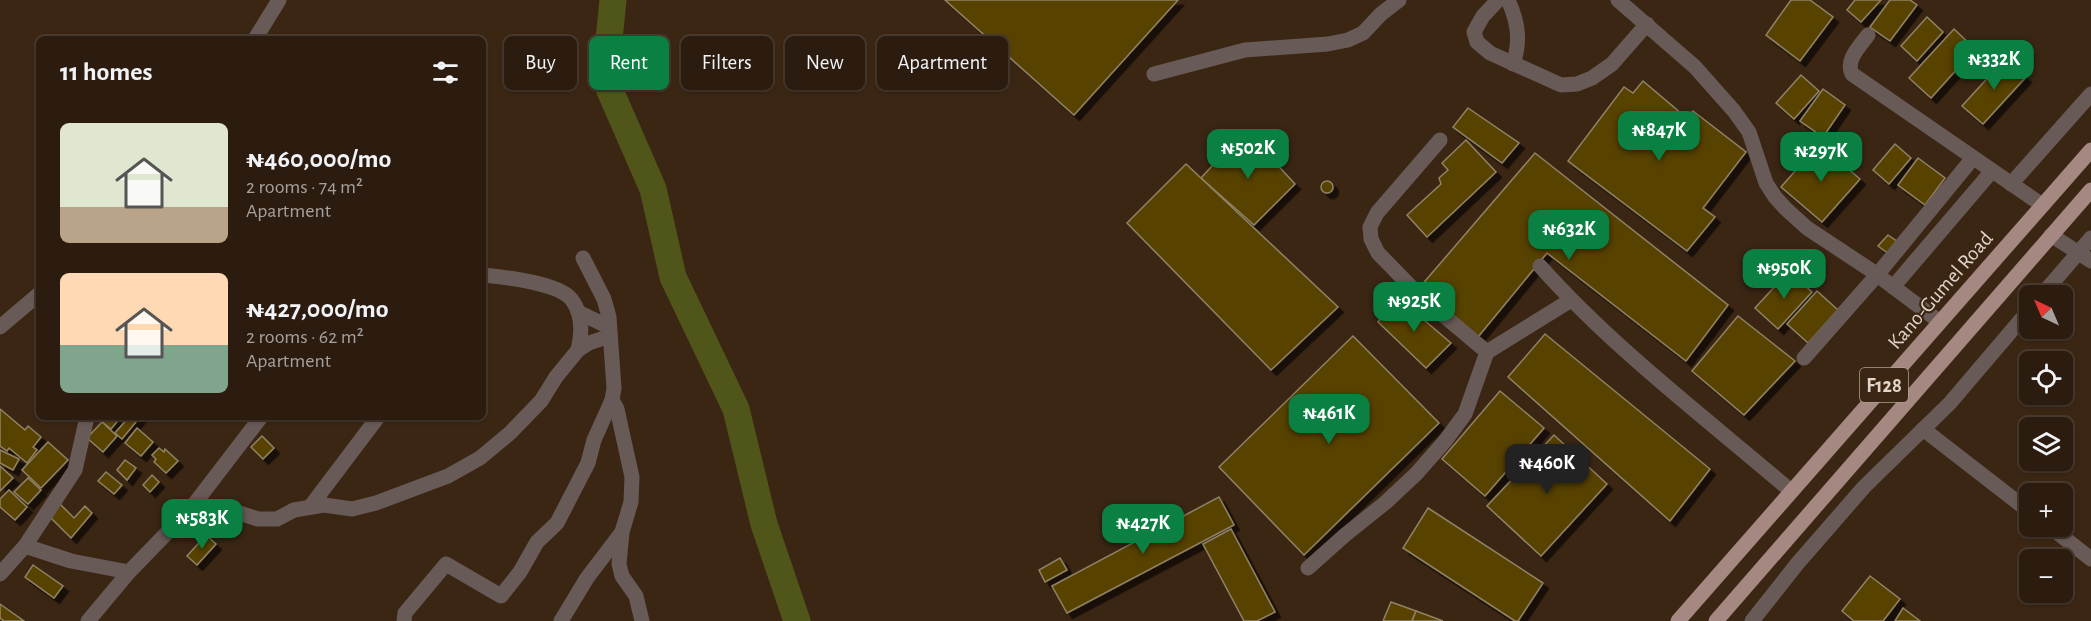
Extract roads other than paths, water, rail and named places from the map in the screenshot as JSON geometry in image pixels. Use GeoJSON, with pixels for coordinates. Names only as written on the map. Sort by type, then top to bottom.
{"type":"FeatureCollection","features":[{"type":"Feature","properties":{"kind":"main road","name":"Kano-Gumel Road"},"geometry":{"type":"LineString","coordinates":[[1678,621],[2091,150]]}},
{"type":"Feature","properties":{"kind":"main road","name":"F128"},"geometry":{"type":"LineString","coordinates":[[1716,621],[2091,189]]}},
{"type":"Feature","properties":{"kind":"main road"},"geometry":{"type":"LineString","coordinates":[[1956,305],[1975,325]]}},
{"type":"Feature","properties":{"kind":"street"},"geometry":{"type":"LineString","coordinates":[[257,36],[279,0]]}},
{"type":"Feature","properties":{"kind":"street"},"geometry":{"type":"LineString","coordinates":[[1154,74],[1245,50],[1328,44],[1348,40],[1363,33],[1381,14],[1399,0]]}},
{"type":"Feature","properties":{"kind":"street"},"geometry":{"type":"LineString","coordinates":[[1498,0],[1483,16],[1474,35],[1480,46],[1513,64],[1561,85],[1577,84],[1592,78],[1612,64],[1647,24]]}},
{"type":"Feature","properties":{"kind":"street"},"geometry":{"type":"LineString","coordinates":[[1508,0],[1517,24],[1519,38],[1518,51],[1513,64]]}},
{"type":"Feature","properties":{"kind":"street"},"geometry":{"type":"LineString","coordinates":[[1618,0],[1638,6],[1647,24],[1695,67],[1734,111],[1749,132],[1766,183],[1774,197],[1807,228],[1877,275],[1940,322]]}},
{"type":"Feature","properties":{"kind":"street"},"geometry":{"type":"LineString","coordinates":[[1868,35],[1850,60],[1849,69],[1852,74],[2042,205]]}},
{"type":"Feature","properties":{"kind":"street"},"geometry":{"type":"LineString","coordinates":[[2011,184],[2091,94]]}},
{"type":"Feature","properties":{"kind":"street"},"geometry":{"type":"LineString","coordinates":[[1440,140],[1377,213],[1370,227],[1371,239],[1378,253],[1418,294],[1487,352]]}},
{"type":"Feature","properties":{"kind":"street"},"geometry":{"type":"LineString","coordinates":[[1804,358],[1877,275],[1973,158]]}},
{"type":"Feature","properties":{"kind":"street"},"geometry":{"type":"LineString","coordinates":[[1893,287],[1992,171]]}},
{"type":"Feature","properties":{"kind":"street"},"geometry":{"type":"LineString","coordinates":[[2051,235],[2085,256]]}},
{"type":"Feature","properties":{"kind":"street"},"geometry":{"type":"LineString","coordinates":[[2053,285],[2085,256],[2091,238]]}},
{"type":"Feature","properties":{"kind":"street"},"geometry":{"type":"LineString","coordinates":[[404,621],[405,613],[446,564],[501,596],[520,572],[537,542],[557,523],[588,462],[594,440],[612,400],[614,388],[610,332],[604,299],[583,258]]}},
{"type":"Feature","properties":{"kind":"street"},"geometry":{"type":"LineString","coordinates":[[1540,266],[1571,300],[1626,350],[1791,491]]}},
{"type":"Feature","properties":{"kind":"street"},"geometry":{"type":"LineString","coordinates":[[486,275],[509,277],[559,291],[572,299],[578,312],[581,336],[578,351]]}},
{"type":"Feature","properties":{"kind":"street"},"geometry":{"type":"LineString","coordinates":[[0,327],[36,297]]}},
{"type":"Feature","properties":{"kind":"street"},"geometry":{"type":"LineString","coordinates":[[1308,568],[1385,503],[1416,474],[1445,441],[1465,414],[1487,352],[1571,300]]}},
{"type":"Feature","properties":{"kind":"street"},"geometry":{"type":"LineString","coordinates":[[578,312],[610,332]]}},
{"type":"Feature","properties":{"kind":"street"},"geometry":{"type":"LineString","coordinates":[[1752,621],[1797,564],[1864,487],[1950,403],[2019,322]]}},
{"type":"Feature","properties":{"kind":"street"},"geometry":{"type":"LineString","coordinates":[[192,507],[230,510],[258,519],[277,519],[294,510],[310,507],[324,505],[352,509],[376,503],[448,476],[472,462],[510,433],[541,401],[556,377],[578,351],[610,332]]}},
{"type":"Feature","properties":{"kind":"street"},"geometry":{"type":"LineString","coordinates":[[612,400],[632,477],[631,502],[622,532],[619,564],[622,576],[636,596],[642,621]]}},
{"type":"Feature","properties":{"kind":"street"},"geometry":{"type":"LineString","coordinates":[[0,574],[25,546],[75,470],[86,420]]}},
{"type":"Feature","properties":{"kind":"street"},"geometry":{"type":"LineString","coordinates":[[88,621],[129,572],[192,507],[259,420]]}},
{"type":"Feature","properties":{"kind":"street"},"geometry":{"type":"LineString","coordinates":[[310,507],[376,420]]}},
{"type":"Feature","properties":{"kind":"street"},"geometry":{"type":"LineString","coordinates":[[1923,429],[2019,503]]}},
{"type":"Feature","properties":{"kind":"street"},"geometry":{"type":"LineString","coordinates":[[561,621],[587,578],[622,532]]}},
{"type":"Feature","properties":{"kind":"street"},"geometry":{"type":"LineString","coordinates":[[2063,537],[2091,559]]}},
{"type":"Feature","properties":{"kind":"street"},"geometry":{"type":"LineString","coordinates":[[25,546],[71,561],[129,572]]}},
{"type":"Feature","properties":{"kind":"waterway"},"geometry":{"type":"LineString","coordinates":[[613,0],[605,79],[653,189],[673,277],[736,409],[764,524],[797,621]]}}]}
